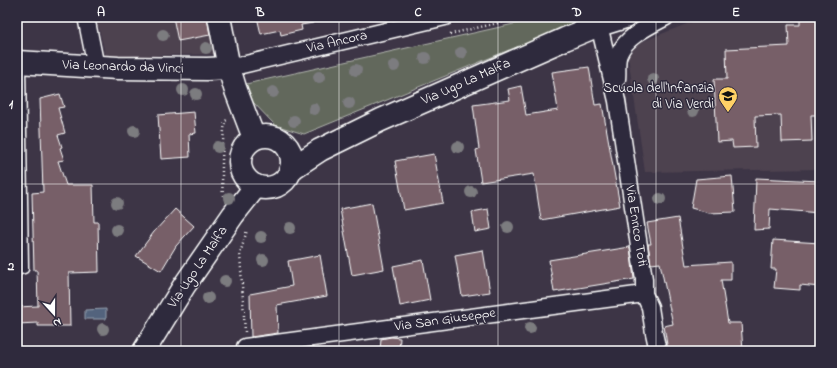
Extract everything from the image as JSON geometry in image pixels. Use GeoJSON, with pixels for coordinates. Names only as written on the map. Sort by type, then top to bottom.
{"type":"FeatureCollection","features":[{"type":"Feature","properties":{"kind":"street"},"geometry":{"type":"LineString","coordinates":[[86,17],[96,67]]}},
{"type":"Feature","properties":{"kind":"street"},"geometry":{"type":"LineString","coordinates":[[219,17],[229,68],[234,116],[254,138]]}},
{"type":"Feature","properties":{"kind":"street","name":"Via Ancora"},"geometry":{"type":"LineString","coordinates":[[229,68],[445,17]]}},
{"type":"Feature","properties":{"kind":"street","name":"Via Ugo La Malfa"},"geometry":{"type":"LineString","coordinates":[[144,351],[184,286],[233,215],[256,186],[264,188],[273,187],[281,183],[288,177],[291,169],[312,155],[335,142],[398,112],[598,25],[625,17]]}},
{"type":"Feature","properties":{"kind":"street","name":"Via Enrico Toti"},"geometry":{"type":"LineString","coordinates":[[617,101],[618,60],[621,50],[632,38],[666,17]]}},
{"type":"Feature","properties":{"kind":"street","name":"Via Enrico Toti"},"geometry":{"type":"LineString","coordinates":[[598,25],[617,101],[644,279],[644,294],[650,307],[658,351]]}},
{"type":"Feature","properties":{"kind":"street","name":"Via Leonardo da Vinci"},"geometry":{"type":"LineString","coordinates":[[19,63],[96,67],[229,68]]}},
{"type":"Feature","properties":{"kind":"street"},"geometry":{"type":"LineString","coordinates":[[256,186],[248,181],[243,175],[240,167],[242,150],[247,143],[254,138],[271,136],[279,139],[286,145],[290,152],[292,160],[291,169]]}},
{"type":"Feature","properties":{"kind":"street","name":"Via Ugo La Malfa"},"geometry":{"type":"LineString","coordinates":[[286,145],[308,142],[335,142]]}},
{"type":"Feature","properties":{"kind":"street","name":"Via San Giuseppe"},"geometry":{"type":"LineString","coordinates":[[246,349],[644,294]]}},
{"type":"Feature","properties":{"kind":"lane"},"geometry":{"type":"LineString","coordinates":[[17,271],[24,269],[20,164],[19,63]]}},
{"type":"Feature","properties":{"kind":"path"},"geometry":{"type":"LineString","coordinates":[[446,35],[524,17]]}},
{"type":"Feature","properties":{"kind":"path"},"geometry":{"type":"LineString","coordinates":[[233,215],[248,226],[240,254],[246,349]]}},
{"type":"Feature","properties":{"kind":"shaded area"},"geometry":{"type":"Polygon","coordinates":[[[96,17],[207,17],[215,54],[106,57],[96,17]]]}},
{"type":"Feature","properties":{"kind":"shaded area","name":"Scuola dell'Infanzia di Via Verdi"},"geometry":{"type":"Polygon","coordinates":[[[704,17],[820,17],[820,169],[645,172],[628,56],[639,43],[704,17]]]}},
{"type":"Feature","properties":{"kind":"green space"},"geometry":{"type":"Polygon","coordinates":[[[545,17],[597,17],[509,50],[304,134],[275,125],[250,99],[246,84],[545,17]]]}},
{"type":"Feature","properties":{"kind":"water"},"geometry":{"type":"Polygon","coordinates":[[[106,309],[106,319],[85,319],[85,310],[106,309]]]}},
{"type":"Feature","properties":{"kind":"building"},"geometry":{"type":"Polygon","coordinates":[[[173,17],[207,17],[210,35],[178,41],[173,17]]]}},
{"type":"Feature","properties":{"kind":"building"},"geometry":{"type":"Polygon","coordinates":[[[257,17],[312,17],[313,23],[301,25],[302,30],[281,35],[280,30],[261,34],[257,17]]]}},
{"type":"Feature","properties":{"kind":"building"},"geometry":{"type":"Polygon","coordinates":[[[800,17],[820,17],[820,115],[811,115],[812,141],[782,142],[781,115],[755,116],[756,147],[733,148],[732,141],[717,142],[714,79],[727,79],[726,49],[789,46],[788,25],[800,25],[800,17]]]}},
{"type":"Feature","properties":{"kind":"building"},"geometry":{"type":"Polygon","coordinates":[[[589,67],[595,105],[602,104],[620,206],[541,220],[534,174],[481,182],[476,150],[479,149],[473,105],[510,100],[508,89],[521,86],[526,115],[558,110],[552,72],[589,67]]]}},
{"type":"Feature","properties":{"kind":"building"},"geometry":{"type":"Polygon","coordinates":[[[60,94],[64,107],[58,108],[65,133],[58,135],[64,160],[58,161],[66,185],[93,185],[94,222],[98,222],[99,272],[69,273],[70,326],[38,326],[38,323],[17,324],[17,307],[38,306],[37,270],[34,270],[32,193],[43,192],[40,99],[60,94]]]}},
{"type":"Feature","properties":{"kind":"building"},"geometry":{"type":"Polygon","coordinates":[[[194,112],[196,133],[189,134],[190,157],[161,159],[158,115],[194,112]]]}},
{"type":"Feature","properties":{"kind":"building"},"geometry":{"type":"Polygon","coordinates":[[[434,154],[443,203],[404,210],[395,161],[434,154]]]}},
{"type":"Feature","properties":{"kind":"building"},"geometry":{"type":"Polygon","coordinates":[[[732,176],[735,212],[709,213],[691,208],[696,179],[732,176]]]}},
{"type":"Feature","properties":{"kind":"building"},"geometry":{"type":"Polygon","coordinates":[[[756,178],[820,181],[820,213],[770,209],[769,229],[754,230],[756,178]]]}},
{"type":"Feature","properties":{"kind":"building"},"geometry":{"type":"Polygon","coordinates":[[[372,203],[384,269],[352,275],[340,209],[372,203]]]}},
{"type":"Feature","properties":{"kind":"building"},"geometry":{"type":"Polygon","coordinates":[[[175,209],[194,226],[176,246],[161,271],[136,256],[154,232],[175,209]]]}},
{"type":"Feature","properties":{"kind":"building"},"geometry":{"type":"Polygon","coordinates":[[[488,209],[491,229],[475,232],[472,212],[488,209]]]}},
{"type":"Feature","properties":{"kind":"building"},"geometry":{"type":"Polygon","coordinates":[[[678,218],[686,265],[731,262],[731,280],[721,280],[728,323],[741,323],[743,351],[668,351],[664,326],[673,324],[660,263],[651,264],[648,244],[651,244],[647,223],[678,218]]]}},
{"type":"Feature","properties":{"kind":"building"},"geometry":{"type":"Polygon","coordinates":[[[773,240],[820,243],[820,287],[800,285],[800,290],[774,288],[776,269],[771,269],[773,240]]]}},
{"type":"Feature","properties":{"kind":"building"},"geometry":{"type":"Polygon","coordinates":[[[630,247],[634,279],[554,292],[549,260],[630,247]]]}},
{"type":"Feature","properties":{"kind":"building"},"geometry":{"type":"Polygon","coordinates":[[[483,250],[490,292],[462,296],[455,255],[483,250]]]}},
{"type":"Feature","properties":{"kind":"building"},"geometry":{"type":"Polygon","coordinates":[[[320,255],[327,296],[277,305],[278,333],[251,337],[250,294],[292,286],[288,261],[320,255]]]}},
{"type":"Feature","properties":{"kind":"building"},"geometry":{"type":"Polygon","coordinates":[[[423,260],[430,300],[400,306],[393,266],[423,260]]]}},
{"type":"Feature","properties":{"kind":"building"},"geometry":{"type":"Polygon","coordinates":[[[391,337],[400,338],[399,351],[380,351],[381,339],[391,337]]]}},
{"type":"Feature","properties":{"kind":"place","name":"Scuola dell'Infanzia di Via Verdi"},"geometry":{"type":"Point","coordinates":[728,113]}}]}
